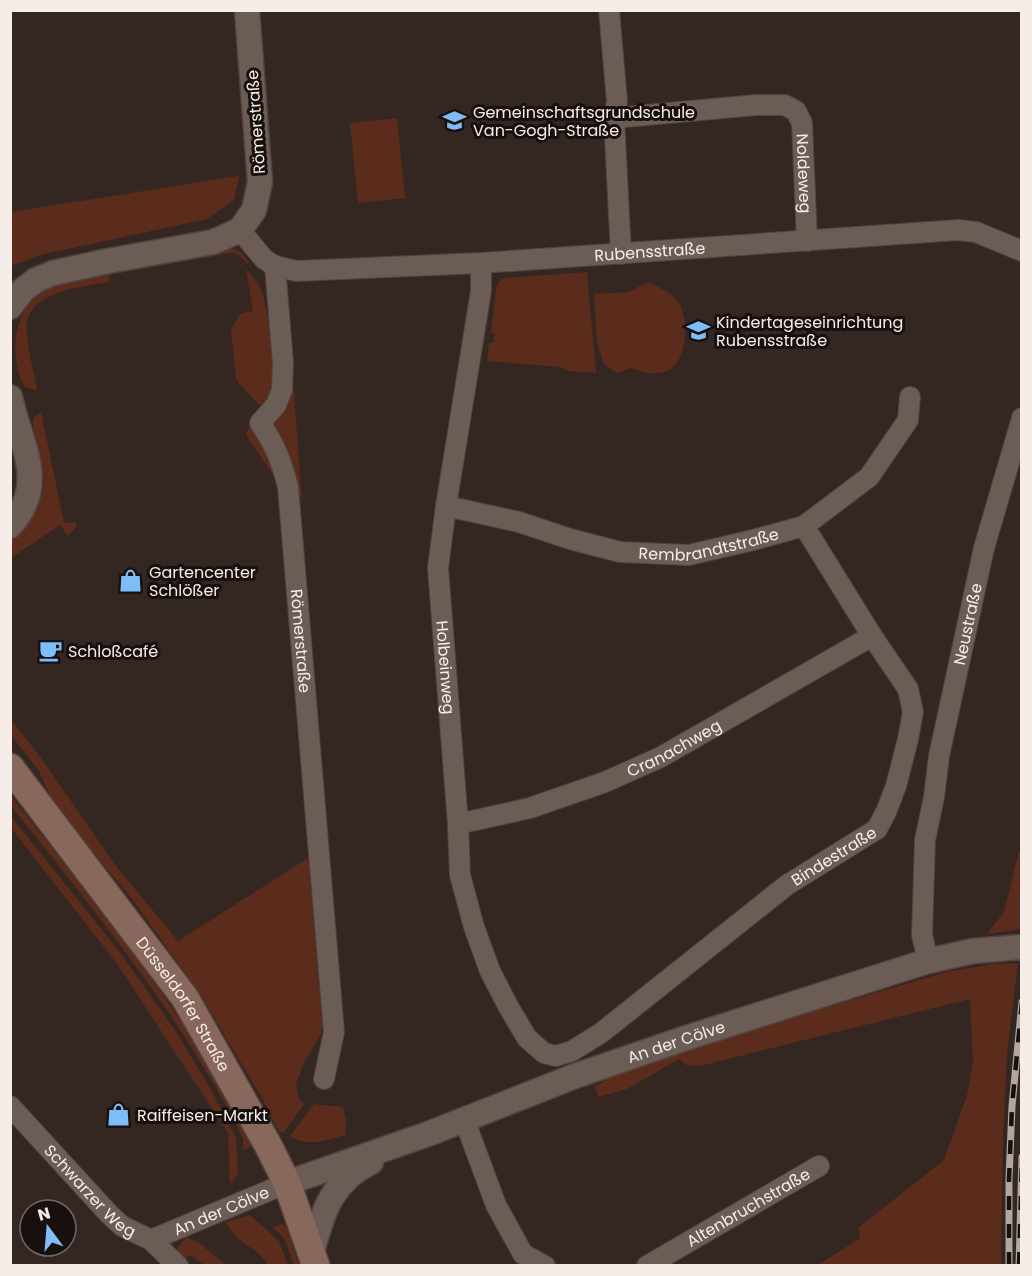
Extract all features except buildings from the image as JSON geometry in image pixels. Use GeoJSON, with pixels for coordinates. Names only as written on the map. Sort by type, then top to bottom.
{"type":"FeatureCollection","features":[{"type":"Feature","properties":{"kind":"main road","name":"Düsseldorfer Straße"},"geometry":{"type":"LineString","coordinates":[[10,767],[185,998],[268,1145],[286,1183],[314,1258]]}},
{"type":"Feature","properties":{"kind":"street","name":"Römerstraße"},"geometry":{"type":"LineString","coordinates":[[240,230],[254,210],[260,182],[247,10]]}},
{"type":"Feature","properties":{"kind":"street"},"geometry":{"type":"LineString","coordinates":[[609,10],[617,101],[614,118],[621,254]]}},
{"type":"Feature","properties":{"kind":"street","name":"Noldeweg"},"geometry":{"type":"LineString","coordinates":[[614,118],[756,105],[785,105],[796,111],[801,123],[807,242]]}},
{"type":"Feature","properties":{"kind":"street"},"geometry":{"type":"LineString","coordinates":[[10,307],[23,290],[36,280],[52,273],[213,242],[240,230],[264,260],[275,266]]}},
{"type":"Feature","properties":{"kind":"street","name":"Rubensstraße"},"geometry":{"type":"LineString","coordinates":[[275,266],[296,271],[481,263],[958,230],[976,232],[1022,251]]}},
{"type":"Feature","properties":{"kind":"street","name":"Holbeinweg"},"geometry":{"type":"LineString","coordinates":[[481,263],[480,300],[438,568],[460,875],[474,927],[490,970],[527,1038],[544,1053]]}},
{"type":"Feature","properties":{"kind":"street","name":"Römerstraße"},"geometry":{"type":"LineString","coordinates":[[275,266],[283,363],[282,390],[276,405],[260,423],[272,440],[282,461],[289,496],[334,1032],[324,1079]]}},
{"type":"Feature","properties":{"kind":"street"},"geometry":{"type":"LineString","coordinates":[[10,397],[29,466],[31,483],[27,503],[10,526]]}},
{"type":"Feature","properties":{"kind":"street","name":"Rembrandtstraße"},"geometry":{"type":"LineString","coordinates":[[446,506],[519,522],[620,552],[689,555],[804,526],[869,477],[908,420],[910,397]]}},
{"type":"Feature","properties":{"kind":"street","name":"Neustraße"},"geometry":{"type":"LineString","coordinates":[[928,961],[922,935],[927,832],[939,756],[984,548],[1022,418]]}},
{"type":"Feature","properties":{"kind":"street","name":"Bindestraße"},"geometry":{"type":"LineString","coordinates":[[544,1053],[556,1056],[572,1051],[602,1033],[787,885],[877,829],[896,786],[912,712],[908,689],[872,636],[804,526]]}},
{"type":"Feature","properties":{"kind":"street","name":"Cranachweg"},"geometry":{"type":"LineString","coordinates":[[458,824],[530,808],[605,782],[651,761],[872,636]]}},
{"type":"Feature","properties":{"kind":"street","name":"An der Cölve"},"geometry":{"type":"LineString","coordinates":[[151,1240],[286,1183],[428,1134],[585,1072],[928,961],[973,951],[1017,947]]}},
{"type":"Feature","properties":{"kind":"street","name":"Schwarzer Weg"},"geometry":{"type":"LineString","coordinates":[[10,1106],[109,1214],[122,1226],[151,1240],[178,1266]]}},
{"type":"Feature","properties":{"kind":"street"},"geometry":{"type":"LineString","coordinates":[[464,1119],[496,1205],[523,1254],[545,1266]]}},
{"type":"Feature","properties":{"kind":"street","name":"An der Cölve"},"geometry":{"type":"LineString","coordinates":[[314,1258],[325,1209],[337,1188],[357,1169],[428,1134]]}},
{"type":"Feature","properties":{"kind":"street","name":"Altenbruchstraße"},"geometry":{"type":"LineString","coordinates":[[647,1266],[819,1166]]}},
{"type":"Feature","properties":{"kind":"shaded area"},"geometry":{"type":"Polygon","coordinates":[[[397,118],[405,198],[358,203],[350,123],[397,118]]]}},
{"type":"Feature","properties":{"kind":"shaded area"},"geometry":{"type":"Polygon","coordinates":[[[239,176],[234,200],[207,219],[40,255],[11,266],[11,212],[239,176]]]}},
{"type":"Feature","properties":{"kind":"shaded area"},"geometry":{"type":"Polygon","coordinates":[[[228,247],[241,252],[249,262],[247,264],[239,255],[231,253],[109,275],[109,282],[71,289],[45,299],[35,306],[29,316],[27,329],[37,390],[25,387],[16,359],[18,328],[28,306],[48,288],[57,282],[228,247]]]}},
{"type":"Feature","properties":{"kind":"shaded area"},"geometry":{"type":"Polygon","coordinates":[[[246,269],[262,292],[273,354],[272,393],[267,402],[262,405],[259,405],[236,380],[231,329],[241,313],[253,311],[246,269]]]}},
{"type":"Feature","properties":{"kind":"shaded area"},"geometry":{"type":"Polygon","coordinates":[[[587,272],[596,373],[568,371],[561,367],[487,361],[489,343],[493,343],[495,334],[491,333],[496,288],[503,278],[587,272]]]}},
{"type":"Feature","properties":{"kind":"shaded area"},"geometry":{"type":"Polygon","coordinates":[[[649,282],[671,295],[681,307],[685,327],[683,349],[674,366],[667,371],[653,373],[630,368],[617,373],[603,363],[597,341],[594,294],[628,292],[649,282]]]}},
{"type":"Feature","properties":{"kind":"shaded area"},"geometry":{"type":"Polygon","coordinates":[[[291,388],[294,393],[302,502],[293,469],[273,425],[291,388]]]}},
{"type":"Feature","properties":{"kind":"shaded area"},"geometry":{"type":"Polygon","coordinates":[[[41,412],[64,523],[76,522],[77,526],[68,536],[60,525],[11,558],[11,538],[32,513],[43,490],[44,476],[33,422],[34,417],[41,412]]]}},
{"type":"Feature","properties":{"kind":"shaded area"},"geometry":{"type":"Polygon","coordinates":[[[250,425],[266,449],[272,462],[274,476],[246,435],[250,425]]]}},
{"type":"Feature","properties":{"kind":"shaded area"},"geometry":{"type":"Polygon","coordinates":[[[10,718],[41,758],[116,866],[178,941],[308,858],[322,1023],[321,1034],[303,1065],[296,1084],[299,1099],[304,1104],[284,1132],[279,1132],[262,1098],[200,994],[133,900],[63,816],[39,771],[11,735],[10,718]]]}},
{"type":"Feature","properties":{"kind":"shaded area"},"geometry":{"type":"Polygon","coordinates":[[[10,795],[110,921],[171,1007],[227,1098],[252,1146],[243,1150],[240,1132],[190,1045],[134,963],[11,806],[10,795]]]}},
{"type":"Feature","properties":{"kind":"shaded area"},"geometry":{"type":"Polygon","coordinates":[[[10,815],[122,955],[177,1033],[210,1088],[236,1138],[238,1173],[230,1184],[228,1133],[115,961],[11,828],[10,815]]]}},
{"type":"Feature","properties":{"kind":"shaded area"},"geometry":{"type":"Polygon","coordinates":[[[1019,851],[1022,851],[1021,929],[987,934],[1004,912],[1019,851]]]}},
{"type":"Feature","properties":{"kind":"shaded area"},"geometry":{"type":"Polygon","coordinates":[[[1018,963],[1007,1054],[1001,1265],[818,1265],[860,1238],[859,1227],[944,1160],[967,1095],[973,1062],[970,999],[700,1066],[686,1065],[679,1059],[627,1089],[598,1097],[595,1086],[623,1071],[681,1050],[950,971],[994,964],[1018,963]]]}},
{"type":"Feature","properties":{"kind":"shaded area"},"geometry":{"type":"Polygon","coordinates":[[[314,1104],[343,1107],[346,1120],[345,1135],[310,1142],[303,1142],[290,1136],[314,1104]]]}},
{"type":"Feature","properties":{"kind":"shaded area"},"geometry":{"type":"Polygon","coordinates":[[[250,1215],[279,1241],[288,1265],[268,1265],[259,1254],[235,1235],[226,1222],[250,1215]]]}},
{"type":"Feature","properties":{"kind":"shaded area"},"geometry":{"type":"Polygon","coordinates":[[[283,1224],[287,1229],[299,1265],[294,1265],[284,1238],[273,1227],[283,1224]]]}},
{"type":"Feature","properties":{"kind":"shaded area"},"geometry":{"type":"Polygon","coordinates":[[[186,1237],[199,1243],[226,1265],[205,1265],[190,1255],[183,1260],[177,1248],[186,1237]]]}},
{"type":"Feature","properties":{"kind":"railway"},"geometry":{"type":"LineString","coordinates":[[1009,1266],[1012,1106],[1022,1002]]}},
{"type":"Feature","properties":{"kind":"railway"},"geometry":{"type":"LineString","coordinates":[[1019,1266],[1022,1157]]}},
{"type":"Feature","properties":{"kind":"place","name":"Gemeinschaftsgrundschule Van-Gogh-Straße"},"geometry":{"type":"Point","coordinates":[455,121]}},
{"type":"Feature","properties":{"kind":"place","name":"Kindertageseinrichtung Rubensstraße"},"geometry":{"type":"Point","coordinates":[698,331]}},
{"type":"Feature","properties":{"kind":"place","name":"Gartencenter Schlößer"},"geometry":{"type":"Point","coordinates":[131,581]}},
{"type":"Feature","properties":{"kind":"place","name":"Schloßcafé"},"geometry":{"type":"Point","coordinates":[50,651]}},
{"type":"Feature","properties":{"kind":"place","name":"Raiffeisen-Markt"},"geometry":{"type":"Point","coordinates":[119,1115]}}]}
